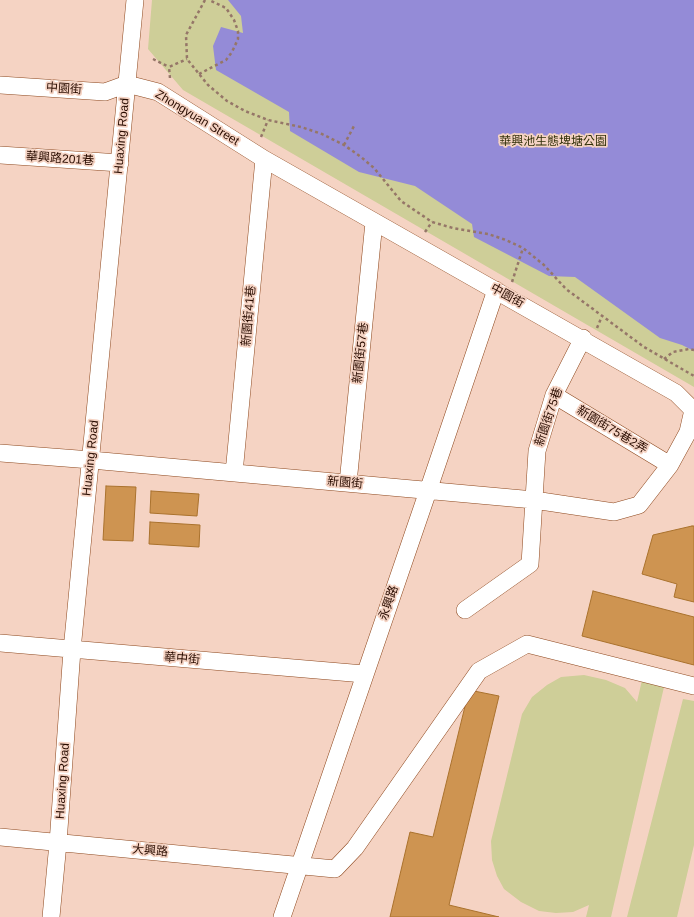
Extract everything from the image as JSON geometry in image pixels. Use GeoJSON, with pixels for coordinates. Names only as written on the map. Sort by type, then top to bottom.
{"type":"FeatureCollection","features":[{"type":"Feature","properties":{"kind":"street","name":"Huaxing Road"},"geometry":{"type":"LineString","coordinates":[[51,917],[72,650],[135,0]]}},
{"type":"Feature","properties":{"kind":"street","name":"中園街"},"geometry":{"type":"LineString","coordinates":[[0,85],[105,92],[127,84]]}},
{"type":"Feature","properties":{"kind":"street","name":"Zhongyuan Street"},"geometry":{"type":"LineString","coordinates":[[127,84],[158,92],[264,159]]}},
{"type":"Feature","properties":{"kind":"street","name":"華興路201巷"},"geometry":{"type":"LineString","coordinates":[[0,155],[120,163]]}},
{"type":"Feature","properties":{"kind":"street","name":"中園街"},"geometry":{"type":"LineString","coordinates":[[264,159],[496,290],[589,335],[676,393],[693,410],[688,432],[670,465]]}},
{"type":"Feature","properties":{"kind":"street","name":"新園街41巷"},"geometry":{"type":"LineString","coordinates":[[234,473],[264,159]]}},
{"type":"Feature","properties":{"kind":"street","name":"新園街57巷"},"geometry":{"type":"LineString","coordinates":[[348,483],[374,222]]}},
{"type":"Feature","properties":{"kind":"street","name":"永興路"},"geometry":{"type":"LineString","coordinates":[[282,917],[496,290]]}},
{"type":"Feature","properties":{"kind":"street","name":"新園街75巷"},"geometry":{"type":"LineString","coordinates":[[465,610],[530,564],[537,451],[554,395],[589,335]]}},
{"type":"Feature","properties":{"kind":"street","name":"新園街75巷2弄"},"geometry":{"type":"LineString","coordinates":[[554,395],[670,465]]}},
{"type":"Feature","properties":{"kind":"street","name":"新園街"},"geometry":{"type":"LineString","coordinates":[[0,453],[534,500],[614,512],[639,505],[670,465]]}},
{"type":"Feature","properties":{"kind":"street","name":"華中街"},"geometry":{"type":"LineString","coordinates":[[0,643],[364,674]]}},
{"type":"Feature","properties":{"kind":"street","name":"大興路"},"geometry":{"type":"LineString","coordinates":[[0,837],[335,869],[355,848],[479,671],[527,644],[694,686]]}},
{"type":"Feature","properties":{"kind":"path"},"geometry":{"type":"LineString","coordinates":[[205,0],[186,35],[187,59],[208,85],[226,101],[268,120],[322,134],[344,145],[361,157],[385,180],[401,201],[432,222],[453,228],[488,234],[523,248],[544,265],[566,289],[602,316],[644,347],[664,360],[694,376]]}},
{"type":"Feature","properties":{"kind":"path"},"geometry":{"type":"LineString","coordinates":[[199,74],[226,60],[232,52],[238,39],[238,31],[234,20],[226,8],[209,0]]}},
{"type":"Feature","properties":{"kind":"path"},"geometry":{"type":"LineString","coordinates":[[153,59],[169,67]]}},
{"type":"Feature","properties":{"kind":"path"},"geometry":{"type":"LineString","coordinates":[[169,67],[187,59]]}},
{"type":"Feature","properties":{"kind":"path"},"geometry":{"type":"LineString","coordinates":[[169,67],[170,78]]}},
{"type":"Feature","properties":{"kind":"path"},"geometry":{"type":"LineString","coordinates":[[261,137],[268,120]]}},
{"type":"Feature","properties":{"kind":"path"},"geometry":{"type":"LineString","coordinates":[[344,145],[355,124]]}},
{"type":"Feature","properties":{"kind":"path"},"geometry":{"type":"LineString","coordinates":[[425,232],[432,222]]}},
{"type":"Feature","properties":{"kind":"path"},"geometry":{"type":"LineString","coordinates":[[512,283],[523,248]]}},
{"type":"Feature","properties":{"kind":"path"},"geometry":{"type":"LineString","coordinates":[[589,335],[602,316]]}},
{"type":"Feature","properties":{"kind":"path"},"geometry":{"type":"LineString","coordinates":[[664,360],[673,352],[688,349],[694,350]]}},
{"type":"Feature","properties":{"kind":"green space","name":"華興池生態埤塘公園"},"geometry":{"type":"Polygon","coordinates":[[[152,0],[694,0],[694,387],[183,90],[148,49],[152,0]]]}},
{"type":"Feature","properties":{"kind":"green space"},"geometry":{"type":"Polygon","coordinates":[[[584,675],[606,680],[625,688],[637,702],[642,680],[664,687],[611,917],[586,917],[589,905],[573,912],[556,913],[539,911],[521,902],[504,889],[497,876],[492,860],[491,841],[522,714],[532,697],[547,685],[561,677],[584,675]]]}},
{"type":"Feature","properties":{"kind":"green space"},"geometry":{"type":"Polygon","coordinates":[[[683,699],[694,701],[694,845],[677,917],[627,917],[683,699]]]}},
{"type":"Feature","properties":{"kind":"shaded area","name":"華興池生態埤塘公園"},"geometry":{"type":"Polygon","coordinates":[[[228,0],[694,0],[694,351],[682,345],[660,338],[575,277],[549,276],[474,237],[472,224],[415,186],[359,172],[290,131],[289,112],[216,70],[213,46],[221,27],[243,33],[241,16],[228,0]]]}},
{"type":"Feature","properties":{"kind":"building"},"geometry":{"type":"Polygon","coordinates":[[[106,486],[136,487],[133,541],[103,540],[106,486]]]}},
{"type":"Feature","properties":{"kind":"building"},"geometry":{"type":"Polygon","coordinates":[[[151,491],[199,494],[197,516],[150,513],[151,491]]]}},
{"type":"Feature","properties":{"kind":"building"},"geometry":{"type":"Polygon","coordinates":[[[150,522],[200,525],[199,547],[149,544],[150,522]]]}},
{"type":"Feature","properties":{"kind":"building"},"geometry":{"type":"Polygon","coordinates":[[[694,526],[694,602],[674,597],[677,584],[642,574],[653,535],[694,526]]]}},
{"type":"Feature","properties":{"kind":"building"},"geometry":{"type":"Polygon","coordinates":[[[593,591],[694,617],[694,665],[582,636],[593,591]]]}},
{"type":"Feature","properties":{"kind":"building"},"geometry":{"type":"Polygon","coordinates":[[[469,690],[499,696],[449,905],[499,917],[390,917],[410,832],[433,837],[469,690]]]}}]}
